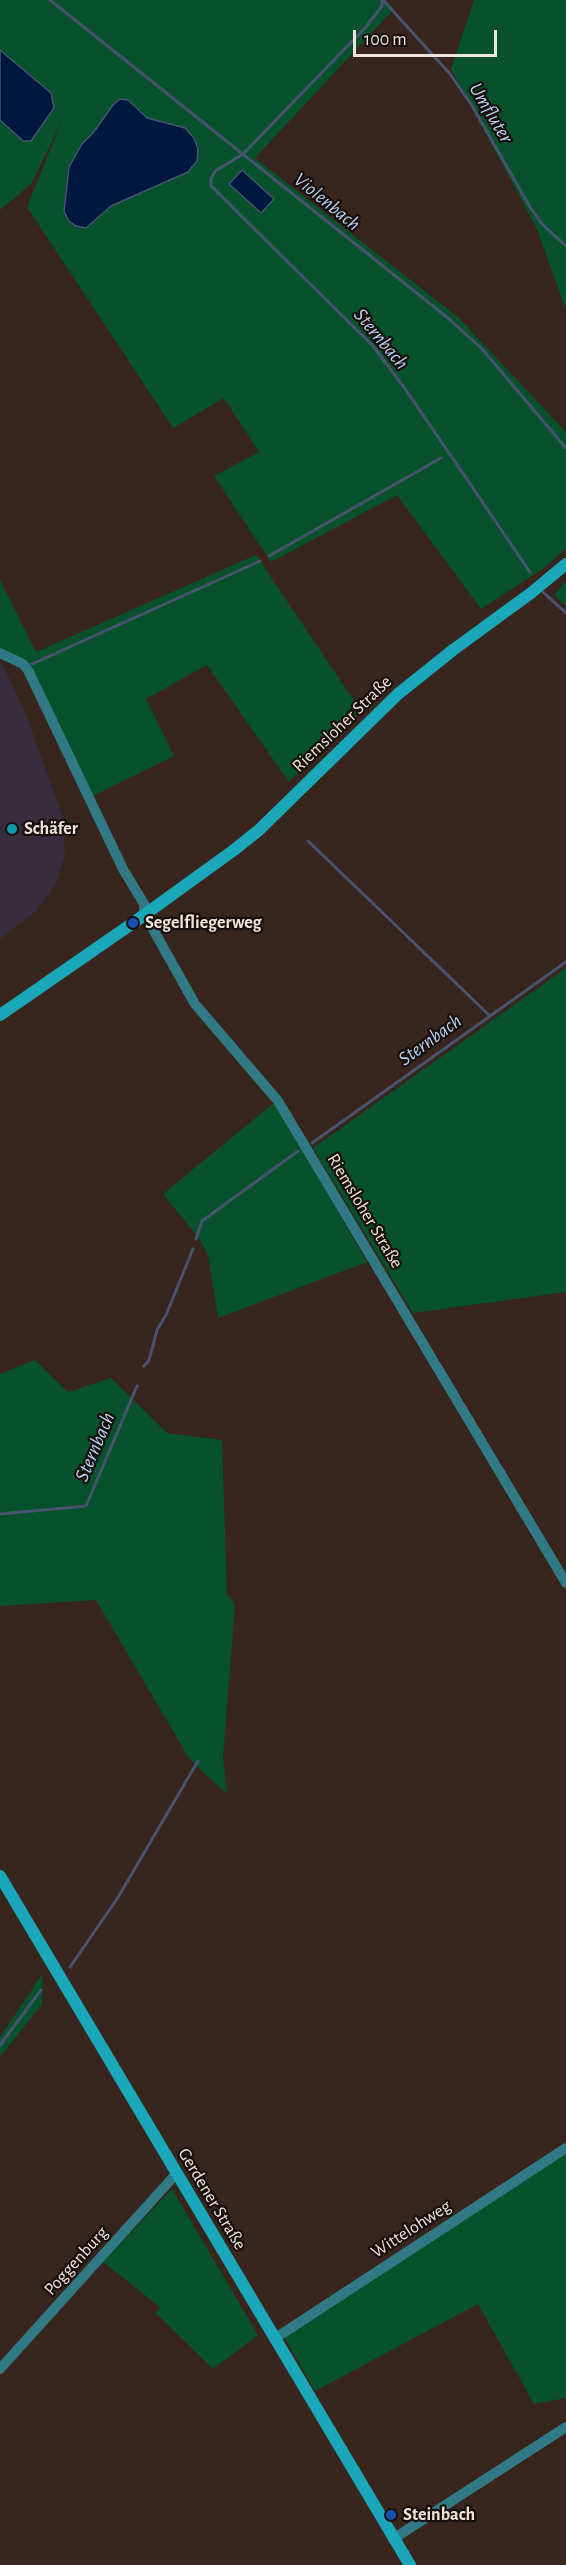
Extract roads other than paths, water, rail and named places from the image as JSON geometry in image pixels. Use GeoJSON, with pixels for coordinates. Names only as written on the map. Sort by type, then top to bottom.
{"type":"FeatureCollection","features":[{"type":"Feature","properties":{"kind":"main road","name":"Riemsloher Straße"},"geometry":{"type":"LineString","coordinates":[[0,1015],[145,915],[259,830],[384,706],[419,676],[531,593],[566,564]]}},
{"type":"Feature","properties":{"kind":"main road","name":"Gerdener Straße"},"geometry":{"type":"LineString","coordinates":[[0,1876],[410,2565]]}},
{"type":"Feature","properties":{"kind":"street"},"geometry":{"type":"LineString","coordinates":[[0,653],[23,664],[28,670],[123,869],[144,904],[145,915]]}},
{"type":"Feature","properties":{"kind":"street","name":"Riemsloher Straße"},"geometry":{"type":"LineString","coordinates":[[145,915],[195,1004],[278,1101],[566,1583]]}},
{"type":"Feature","properties":{"kind":"street","name":"Wittelohweg"},"geometry":{"type":"LineString","coordinates":[[274,2339],[566,2148]]}},
{"type":"Feature","properties":{"kind":"street","name":"Poggenburg"},"geometry":{"type":"LineString","coordinates":[[0,2369],[176,2174]]}},
{"type":"Feature","properties":{"kind":"street"},"geometry":{"type":"LineString","coordinates":[[393,2539],[566,2427]]}},
{"type":"Feature","properties":{"kind":"water"},"geometry":{"type":"Polygon","coordinates":[[[0,50],[51,93],[54,108],[31,141],[23,141],[0,120],[0,50]]]}},
{"type":"Feature","properties":{"kind":"water"},"geometry":{"type":"Polygon","coordinates":[[[120,99],[128,100],[147,118],[185,128],[194,138],[198,149],[197,161],[188,172],[111,206],[86,228],[76,226],[69,221],[64,212],[69,167],[82,144],[120,99]]]}},
{"type":"Feature","properties":{"kind":"water"},"geometry":{"type":"Polygon","coordinates":[[[242,170],[274,199],[261,213],[229,184],[242,170]]]}},
{"type":"Feature","properties":{"kind":"waterway","name":"Violenbach"},"geometry":{"type":"LineString","coordinates":[[50,0],[448,318],[482,349],[566,448]]}},
{"type":"Feature","properties":{"kind":"waterway","name":"Sternbach"},"geometry":{"type":"LineString","coordinates":[[382,0],[382,6],[365,28],[243,154],[215,171],[211,179],[211,186],[373,346],[406,390],[530,572]]}},
{"type":"Feature","properties":{"kind":"waterway","name":"Umfluter"},"geometry":{"type":"LineString","coordinates":[[383,0],[450,74],[471,104],[530,207],[542,224],[566,246]]}},
{"type":"Feature","properties":{"kind":"waterway"},"geometry":{"type":"LineString","coordinates":[[269,556],[441,458]]}},
{"type":"Feature","properties":{"kind":"waterway"},"geometry":{"type":"LineString","coordinates":[[32,664],[260,561]]}},
{"type":"Feature","properties":{"kind":"waterway","name":"Sternbach"},"geometry":{"type":"LineString","coordinates":[[543,592],[566,613]]}},
{"type":"Feature","properties":{"kind":"waterway"},"geometry":{"type":"LineString","coordinates":[[308,841],[490,1016]]}},
{"type":"Feature","properties":{"kind":"waterway","name":"Sternbach"},"geometry":{"type":"LineString","coordinates":[[312,1143],[566,962]]}},
{"type":"Feature","properties":{"kind":"waterway","name":"Sternbach"},"geometry":{"type":"LineString","coordinates":[[196,1239],[202,1221],[298,1151]]}},
{"type":"Feature","properties":{"kind":"waterway","name":"Sternbach"},"geometry":{"type":"LineString","coordinates":[[144,1366],[149,1360],[157,1330],[166,1315],[193,1249]]}},
{"type":"Feature","properties":{"kind":"waterway","name":"Sternbach"},"geometry":{"type":"LineString","coordinates":[[0,1514],[86,1506],[137,1386]]}},
{"type":"Feature","properties":{"kind":"waterway"},"geometry":{"type":"LineString","coordinates":[[70,1967],[117,1899],[198,1761]]}},
{"type":"Feature","properties":{"kind":"waterway"},"geometry":{"type":"LineString","coordinates":[[0,2045],[41,1990]]}},
{"type":"Feature","properties":{"kind":"place","name":"Schäfer"},"geometry":{"type":"Point","coordinates":[12,829]}},
{"type":"Feature","properties":{"kind":"place","name":"Segelfliegerweg"},"geometry":{"type":"Point","coordinates":[133,923]}},
{"type":"Feature","properties":{"kind":"place","name":"Steinbach"},"geometry":{"type":"Point","coordinates":[391,2515]}}]}
